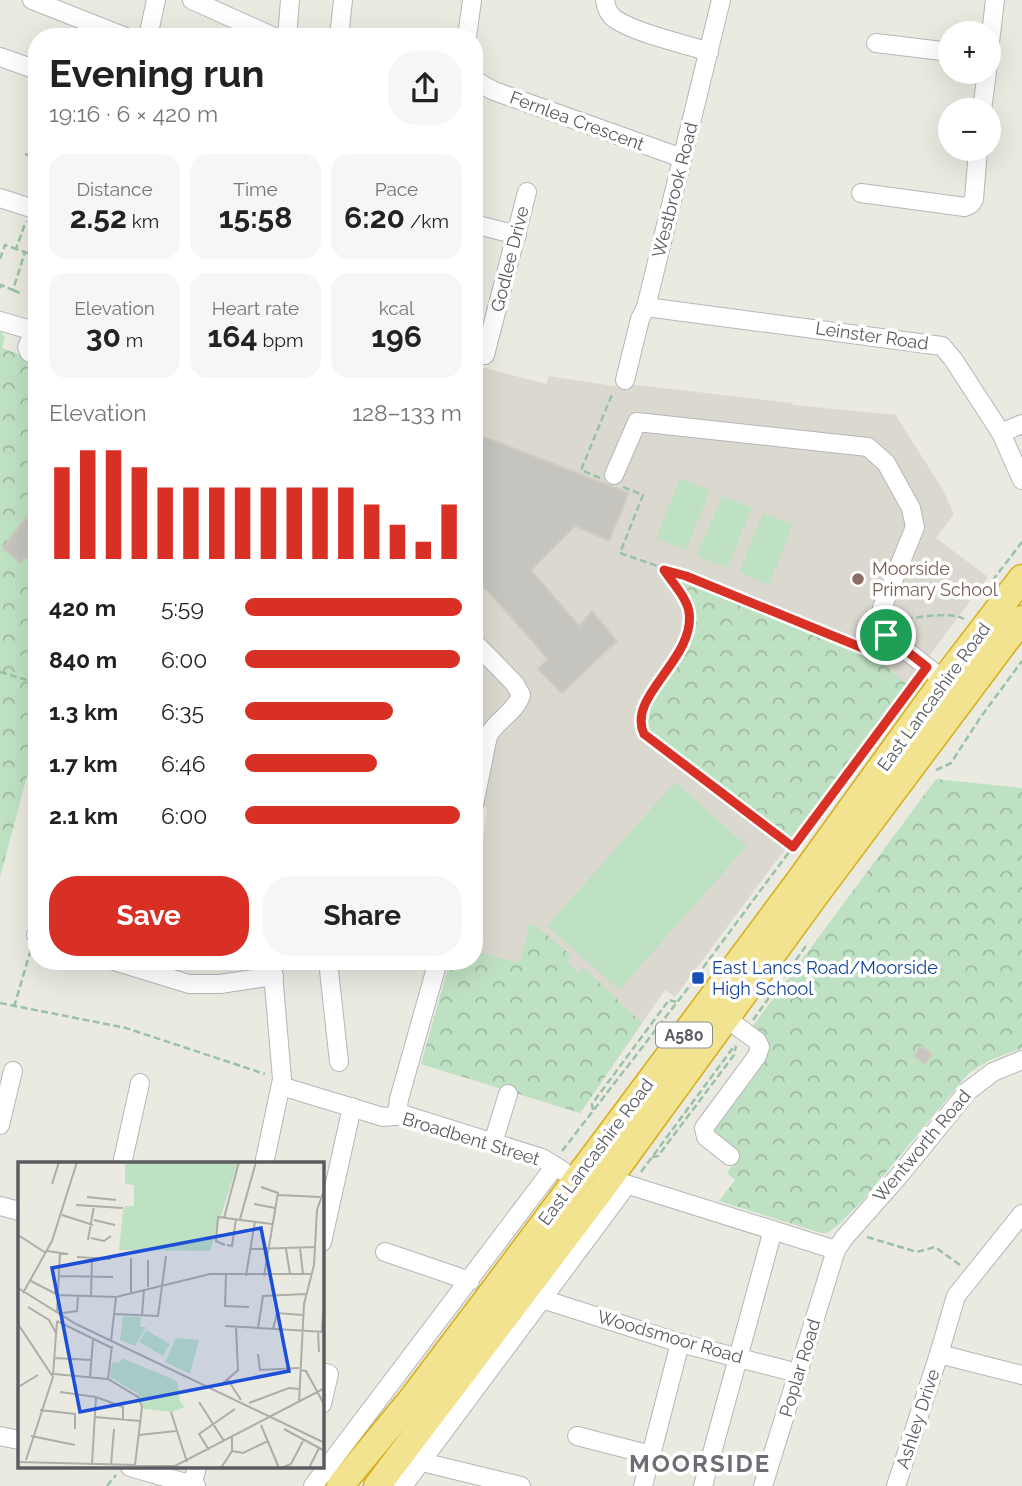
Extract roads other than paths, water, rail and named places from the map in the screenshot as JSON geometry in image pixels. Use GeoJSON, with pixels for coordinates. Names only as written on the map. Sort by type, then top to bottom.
{"type":"FeatureCollection","features":[{"type":"Feature","properties":{"kind":"highway","name":"East Lancashire Road"},"geometry":{"type":"LineString","coordinates":[[323,1478],[411,1400],[561,1170],[799,881],[935,674],[1022,578]]}},
{"type":"Feature","properties":{"kind":"highway","name":"East Lancashire Road"},"geometry":{"type":"LineString","coordinates":[[377,1486],[736,1031],[825,882],[1022,619]]}},
{"type":"Feature","properties":{"kind":"street"},"geometry":{"type":"LineString","coordinates":[[32,0],[103,28]]}},
{"type":"Feature","properties":{"kind":"street"},"geometry":{"type":"LineString","coordinates":[[150,28],[156,0]]}},
{"type":"Feature","properties":{"kind":"street"},"geometry":{"type":"LineString","coordinates":[[192,0],[254,28]]}},
{"type":"Feature","properties":{"kind":"street"},"geometry":{"type":"LineString","coordinates":[[287,28],[290,0]]}},
{"type":"Feature","properties":{"kind":"street"},"geometry":{"type":"LineString","coordinates":[[340,28],[343,0]]}},
{"type":"Feature","properties":{"kind":"street"},"geometry":{"type":"LineString","coordinates":[[468,28],[471,0]]}},
{"type":"Feature","properties":{"kind":"street"},"geometry":{"type":"LineString","coordinates":[[605,0],[606,8],[613,18],[709,52]]}},
{"type":"Feature","properties":{"kind":"street","name":"Westbrook Road"},"geometry":{"type":"LineString","coordinates":[[625,380],[640,319],[646,307],[721,0]]}},
{"type":"Feature","properties":{"kind":"street"},"geometry":{"type":"LineString","coordinates":[[993,21],[995,0]]}},
{"type":"Feature","properties":{"kind":"street"},"geometry":{"type":"LineString","coordinates":[[876,43],[938,51]]}},
{"type":"Feature","properties":{"kind":"street"},"geometry":{"type":"LineString","coordinates":[[0,57],[28,67]]}},
{"type":"Feature","properties":{"kind":"street","name":"Fernlea Crescent"},"geometry":{"type":"LineString","coordinates":[[483,85],[682,158]]}},
{"type":"Feature","properties":{"kind":"street"},"geometry":{"type":"LineString","coordinates":[[860,193],[965,207],[971,204],[974,198],[977,161]]}},
{"type":"Feature","properties":{"kind":"street","name":"Godlee Drive"},"geometry":{"type":"LineString","coordinates":[[483,354],[527,192]]}},
{"type":"Feature","properties":{"kind":"street"},"geometry":{"type":"LineString","coordinates":[[0,198],[28,207]]}},
{"type":"Feature","properties":{"kind":"street"},"geometry":{"type":"LineString","coordinates":[[483,226],[517,235]]}},
{"type":"Feature","properties":{"kind":"street","name":"Leinster Road"},"geometry":{"type":"LineString","coordinates":[[646,307],[942,346],[1001,433],[1022,480]]}},
{"type":"Feature","properties":{"kind":"street"},"geometry":{"type":"LineString","coordinates":[[0,321],[28,329]]}},
{"type":"Feature","properties":{"kind":"street"},"geometry":{"type":"LineString","coordinates":[[614,475],[636,422],[868,447],[886,463],[915,517],[913,535],[880,617],[886,635],[935,674]]}},
{"type":"Feature","properties":{"kind":"street"},"geometry":{"type":"LineString","coordinates":[[1001,433],[1022,424]]}},
{"type":"Feature","properties":{"kind":"street"},"geometry":{"type":"LineString","coordinates":[[483,651],[516,684],[521,695],[516,705],[491,730],[483,761]]}},
{"type":"Feature","properties":{"kind":"street"},"geometry":{"type":"LineString","coordinates":[[143,970],[189,984],[220,984],[266,970]]}},
{"type":"Feature","properties":{"kind":"street"},"geometry":{"type":"LineString","coordinates":[[264,1162],[281,1082],[273,970]]}},
{"type":"Feature","properties":{"kind":"street"},"geometry":{"type":"LineString","coordinates":[[329,970],[339,1062]]}},
{"type":"Feature","properties":{"kind":"street"},"geometry":{"type":"LineString","coordinates":[[397,1115],[399,1099],[435,970]]}},
{"type":"Feature","properties":{"kind":"street"},"geometry":{"type":"LineString","coordinates":[[730,1156],[706,1137],[704,1128],[760,1051],[760,1043],[736,1031]]}},
{"type":"Feature","properties":{"kind":"street","name":"Wentworth Road"},"geometry":{"type":"LineString","coordinates":[[836,1250],[965,1088],[1022,1060]]}},
{"type":"Feature","properties":{"kind":"street"},"geometry":{"type":"LineString","coordinates":[[0,1125],[13,1070]]}},
{"type":"Feature","properties":{"kind":"street","name":"Broadbent Street"},"geometry":{"type":"LineString","coordinates":[[281,1082],[383,1117],[405,1115],[542,1158],[561,1170]]}},
{"type":"Feature","properties":{"kind":"street"},"geometry":{"type":"LineString","coordinates":[[122,1162],[140,1083]]}},
{"type":"Feature","properties":{"kind":"street"},"geometry":{"type":"LineString","coordinates":[[493,1143],[508,1094]]}},
{"type":"Feature","properties":{"kind":"street"},"geometry":{"type":"LineString","coordinates":[[324,1233],[352,1107]]}},
{"type":"Feature","properties":{"kind":"street"},"geometry":{"type":"LineString","coordinates":[[323,1478],[470,1281],[561,1170]]}},
{"type":"Feature","properties":{"kind":"street"},"geometry":{"type":"LineString","coordinates":[[403,1486],[542,1299],[619,1181],[836,1250]]}},
{"type":"Feature","properties":{"kind":"street"},"geometry":{"type":"LineString","coordinates":[[0,1206],[18,1210]]}},
{"type":"Feature","properties":{"kind":"street"},"geometry":{"type":"LineString","coordinates":[[939,1354],[953,1304],[972,1275],[1022,1214]]}},
{"type":"Feature","properties":{"kind":"street"},"geometry":{"type":"LineString","coordinates":[[703,1486],[773,1230]]}},
{"type":"Feature","properties":{"kind":"street","name":"Poplar Road"},"geometry":{"type":"LineString","coordinates":[[763,1486],[836,1250]]}},
{"type":"Feature","properties":{"kind":"street"},"geometry":{"type":"LineString","coordinates":[[385,1252],[470,1281]]}},
{"type":"Feature","properties":{"kind":"street","name":"Woodsmoor Road"},"geometry":{"type":"LineString","coordinates":[[542,1299],[680,1343],[798,1373]]}},
{"type":"Feature","properties":{"kind":"street"},"geometry":{"type":"LineString","coordinates":[[643,1486],[680,1343]]}},
{"type":"Feature","properties":{"kind":"street","name":"Ashley Drive"},"geometry":{"type":"LineString","coordinates":[[896,1486],[939,1354],[1022,1375]]}},
{"type":"Feature","properties":{"kind":"street"},"geometry":{"type":"LineString","coordinates":[[0,1436],[18,1440]]}},
{"type":"Feature","properties":{"kind":"street"},"geometry":{"type":"LineString","coordinates":[[577,1436],[651,1455]]}},
{"type":"Feature","properties":{"kind":"street"},"geometry":{"type":"LineString","coordinates":[[424,1458],[430,1464],[475,1480],[521,1486]]}},
{"type":"Feature","properties":{"kind":"street"},"geometry":{"type":"LineString","coordinates":[[133,1468],[194,1486],[197,1468]]}},
{"type":"Feature","properties":{"kind":"place","name":"Moorside Primary School"},"geometry":{"type":"Point","coordinates":[858,579]}},
{"type":"Feature","properties":{"kind":"place","name":"East Lancs Road/Moorside High School"},"geometry":{"type":"Point","coordinates":[698,978]}},
{"type":"Feature","properties":{"kind":"district","name":"MOORSIDE"},"geometry":{"type":"Point","coordinates":[700,1464]}}]}
